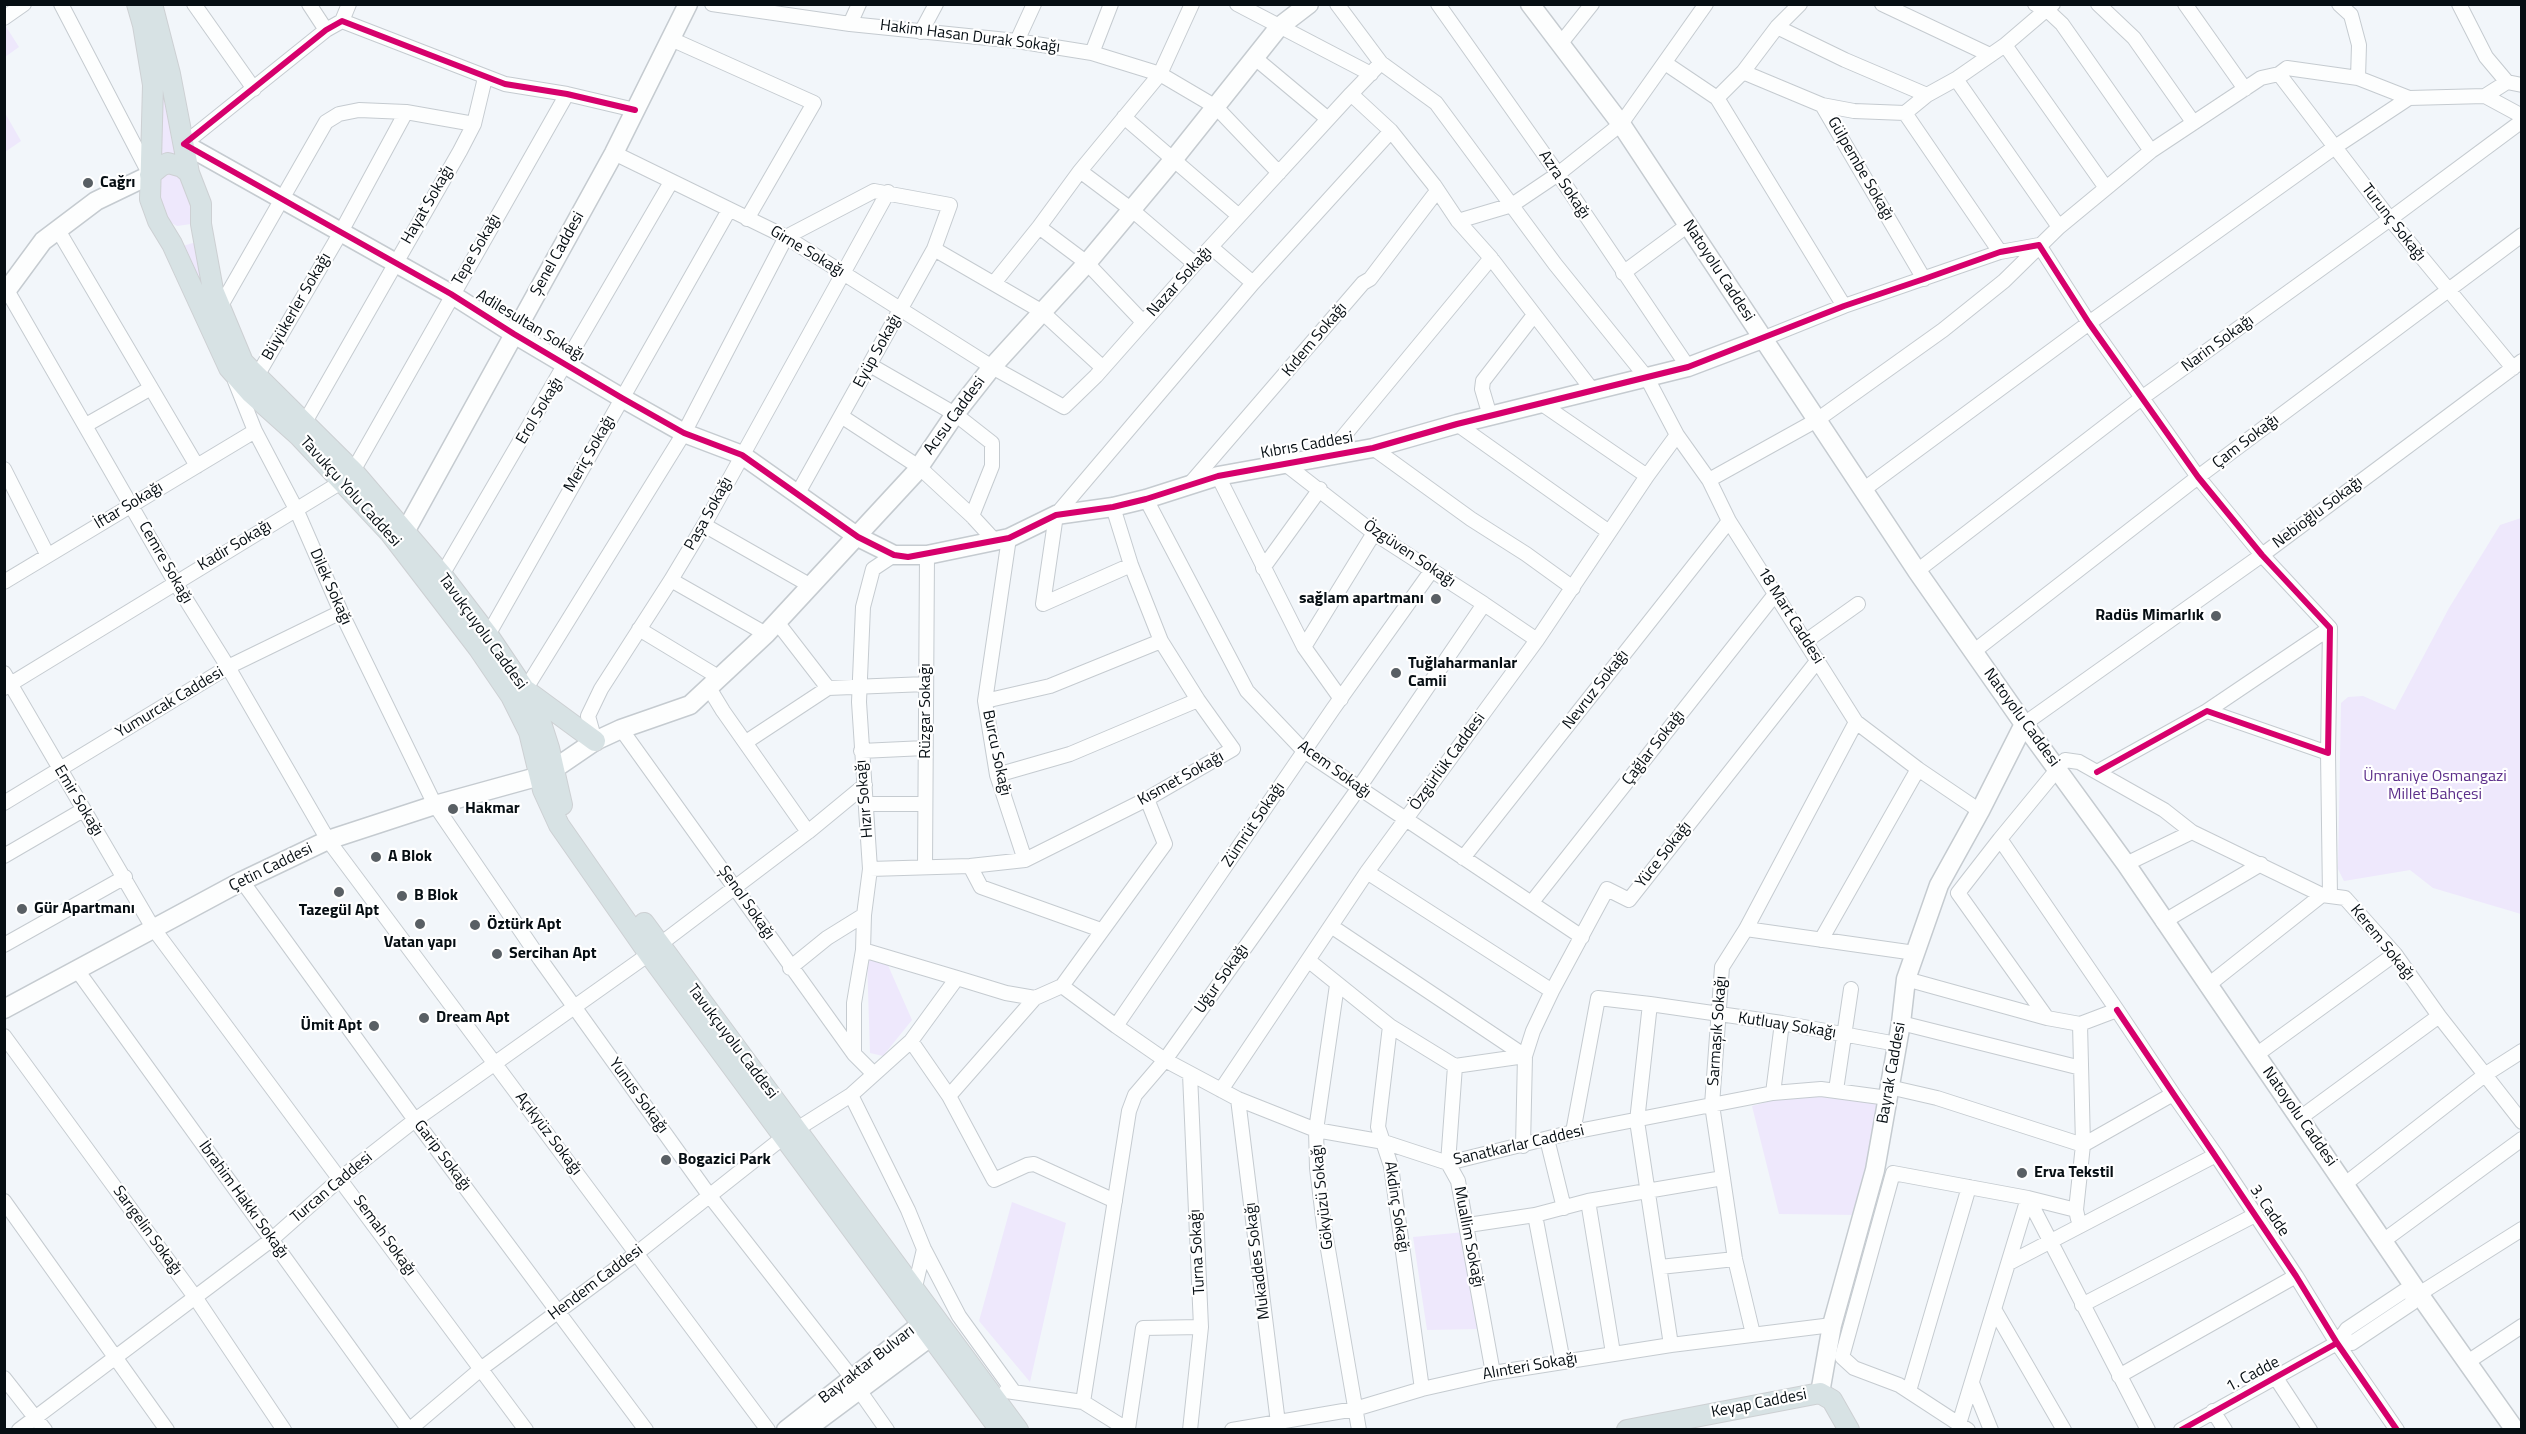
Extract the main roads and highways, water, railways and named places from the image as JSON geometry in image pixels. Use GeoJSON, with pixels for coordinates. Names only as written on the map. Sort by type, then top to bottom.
{"type":"FeatureCollection","features":[{"type":"Feature","properties":{"kind":"main road","name":"Tavukçu Yolu Caddesi"},"geometry":{"type":"LineString","coordinates":[[137,4],[143,25],[153,85],[150,199],[229,368],[250,392],[348,476],[478,648],[511,696],[547,773],[550,810],[654,949]]}},
{"type":"Feature","properties":{"kind":"main road","name":"Tavukçuyolu Caddesi"},"geometry":{"type":"LineString","coordinates":[[152,4],[170,74],[189,173],[201,204],[201,224],[213,290],[243,362],[305,422],[348,476],[405,532],[488,635],[525,690],[542,726],[547,773],[564,812],[654,949],[932,1325],[1000,1430]]}},
{"type":"Feature","properties":{"kind":"main road"},"geometry":{"type":"LineString","coordinates":[[150,175],[168,163],[182,167],[189,173]]}},
{"type":"Feature","properties":{"kind":"main road"},"geometry":{"type":"LineString","coordinates":[[163,229],[171,234],[185,237],[195,232],[201,224]]}},
{"type":"Feature","properties":{"kind":"main road"},"geometry":{"type":"LineString","coordinates":[[525,690],[595,741]]}},
{"type":"Feature","properties":{"kind":"main road","name":"Tavukçuyolu Caddesi"},"geometry":{"type":"LineString","coordinates":[[791,1132],[915,1287],[932,1325],[987,1387],[1018,1430]]}},
{"type":"Feature","properties":{"kind":"main road","name":"Keyap Caddesi"},"geometry":{"type":"LineString","coordinates":[[1627,1430],[1820,1393],[1832,1400],[1849,1430]]}},
{"type":"Feature","properties":{"kind":"place","name":"Cağrı"},"geometry":{"type":"Point","coordinates":[88,183]}},
{"type":"Feature","properties":{"kind":"place","name":"sağlam apartmanı"},"geometry":{"type":"Point","coordinates":[1436,599]}},
{"type":"Feature","properties":{"kind":"place","name":"Radüs Mimarlık"},"geometry":{"type":"Point","coordinates":[2216,616]}},
{"type":"Feature","properties":{"kind":"place","name":"Tuğlaharmanlar Camii"},"geometry":{"type":"Point","coordinates":[1396,673]}},
{"type":"Feature","properties":{"kind":"place","name":"Hakmar"},"geometry":{"type":"Point","coordinates":[453,809]}},
{"type":"Feature","properties":{"kind":"place","name":"A Blok"},"geometry":{"type":"Point","coordinates":[376,857]}},
{"type":"Feature","properties":{"kind":"place","name":"Tazegül Apt"},"geometry":{"type":"Point","coordinates":[339,892]}},
{"type":"Feature","properties":{"kind":"place","name":"B Blok"},"geometry":{"type":"Point","coordinates":[402,896]}},
{"type":"Feature","properties":{"kind":"place","name":"Gür Apartmanı"},"geometry":{"type":"Point","coordinates":[22,909]}},
{"type":"Feature","properties":{"kind":"place","name":"Vatan yapı"},"geometry":{"type":"Point","coordinates":[420,924]}},
{"type":"Feature","properties":{"kind":"place","name":"Öztürk Apt"},"geometry":{"type":"Point","coordinates":[475,925]}},
{"type":"Feature","properties":{"kind":"place","name":"Sercihan Apt"},"geometry":{"type":"Point","coordinates":[497,954]}},
{"type":"Feature","properties":{"kind":"place","name":"Dream Apt"},"geometry":{"type":"Point","coordinates":[424,1018]}},
{"type":"Feature","properties":{"kind":"place","name":"Ümit Apt"},"geometry":{"type":"Point","coordinates":[374,1026]}},
{"type":"Feature","properties":{"kind":"place","name":"Bogazici Park"},"geometry":{"type":"Point","coordinates":[666,1160]}},
{"type":"Feature","properties":{"kind":"place","name":"Erva Tekstil"},"geometry":{"type":"Point","coordinates":[2022,1173]}},
{"type":"Feature","properties":{"kind":"park label","name":"Ümraniye Osmangazi Millet Bahçesi"},"geometry":{"type":"Point","coordinates":[2435,786]}}]}
